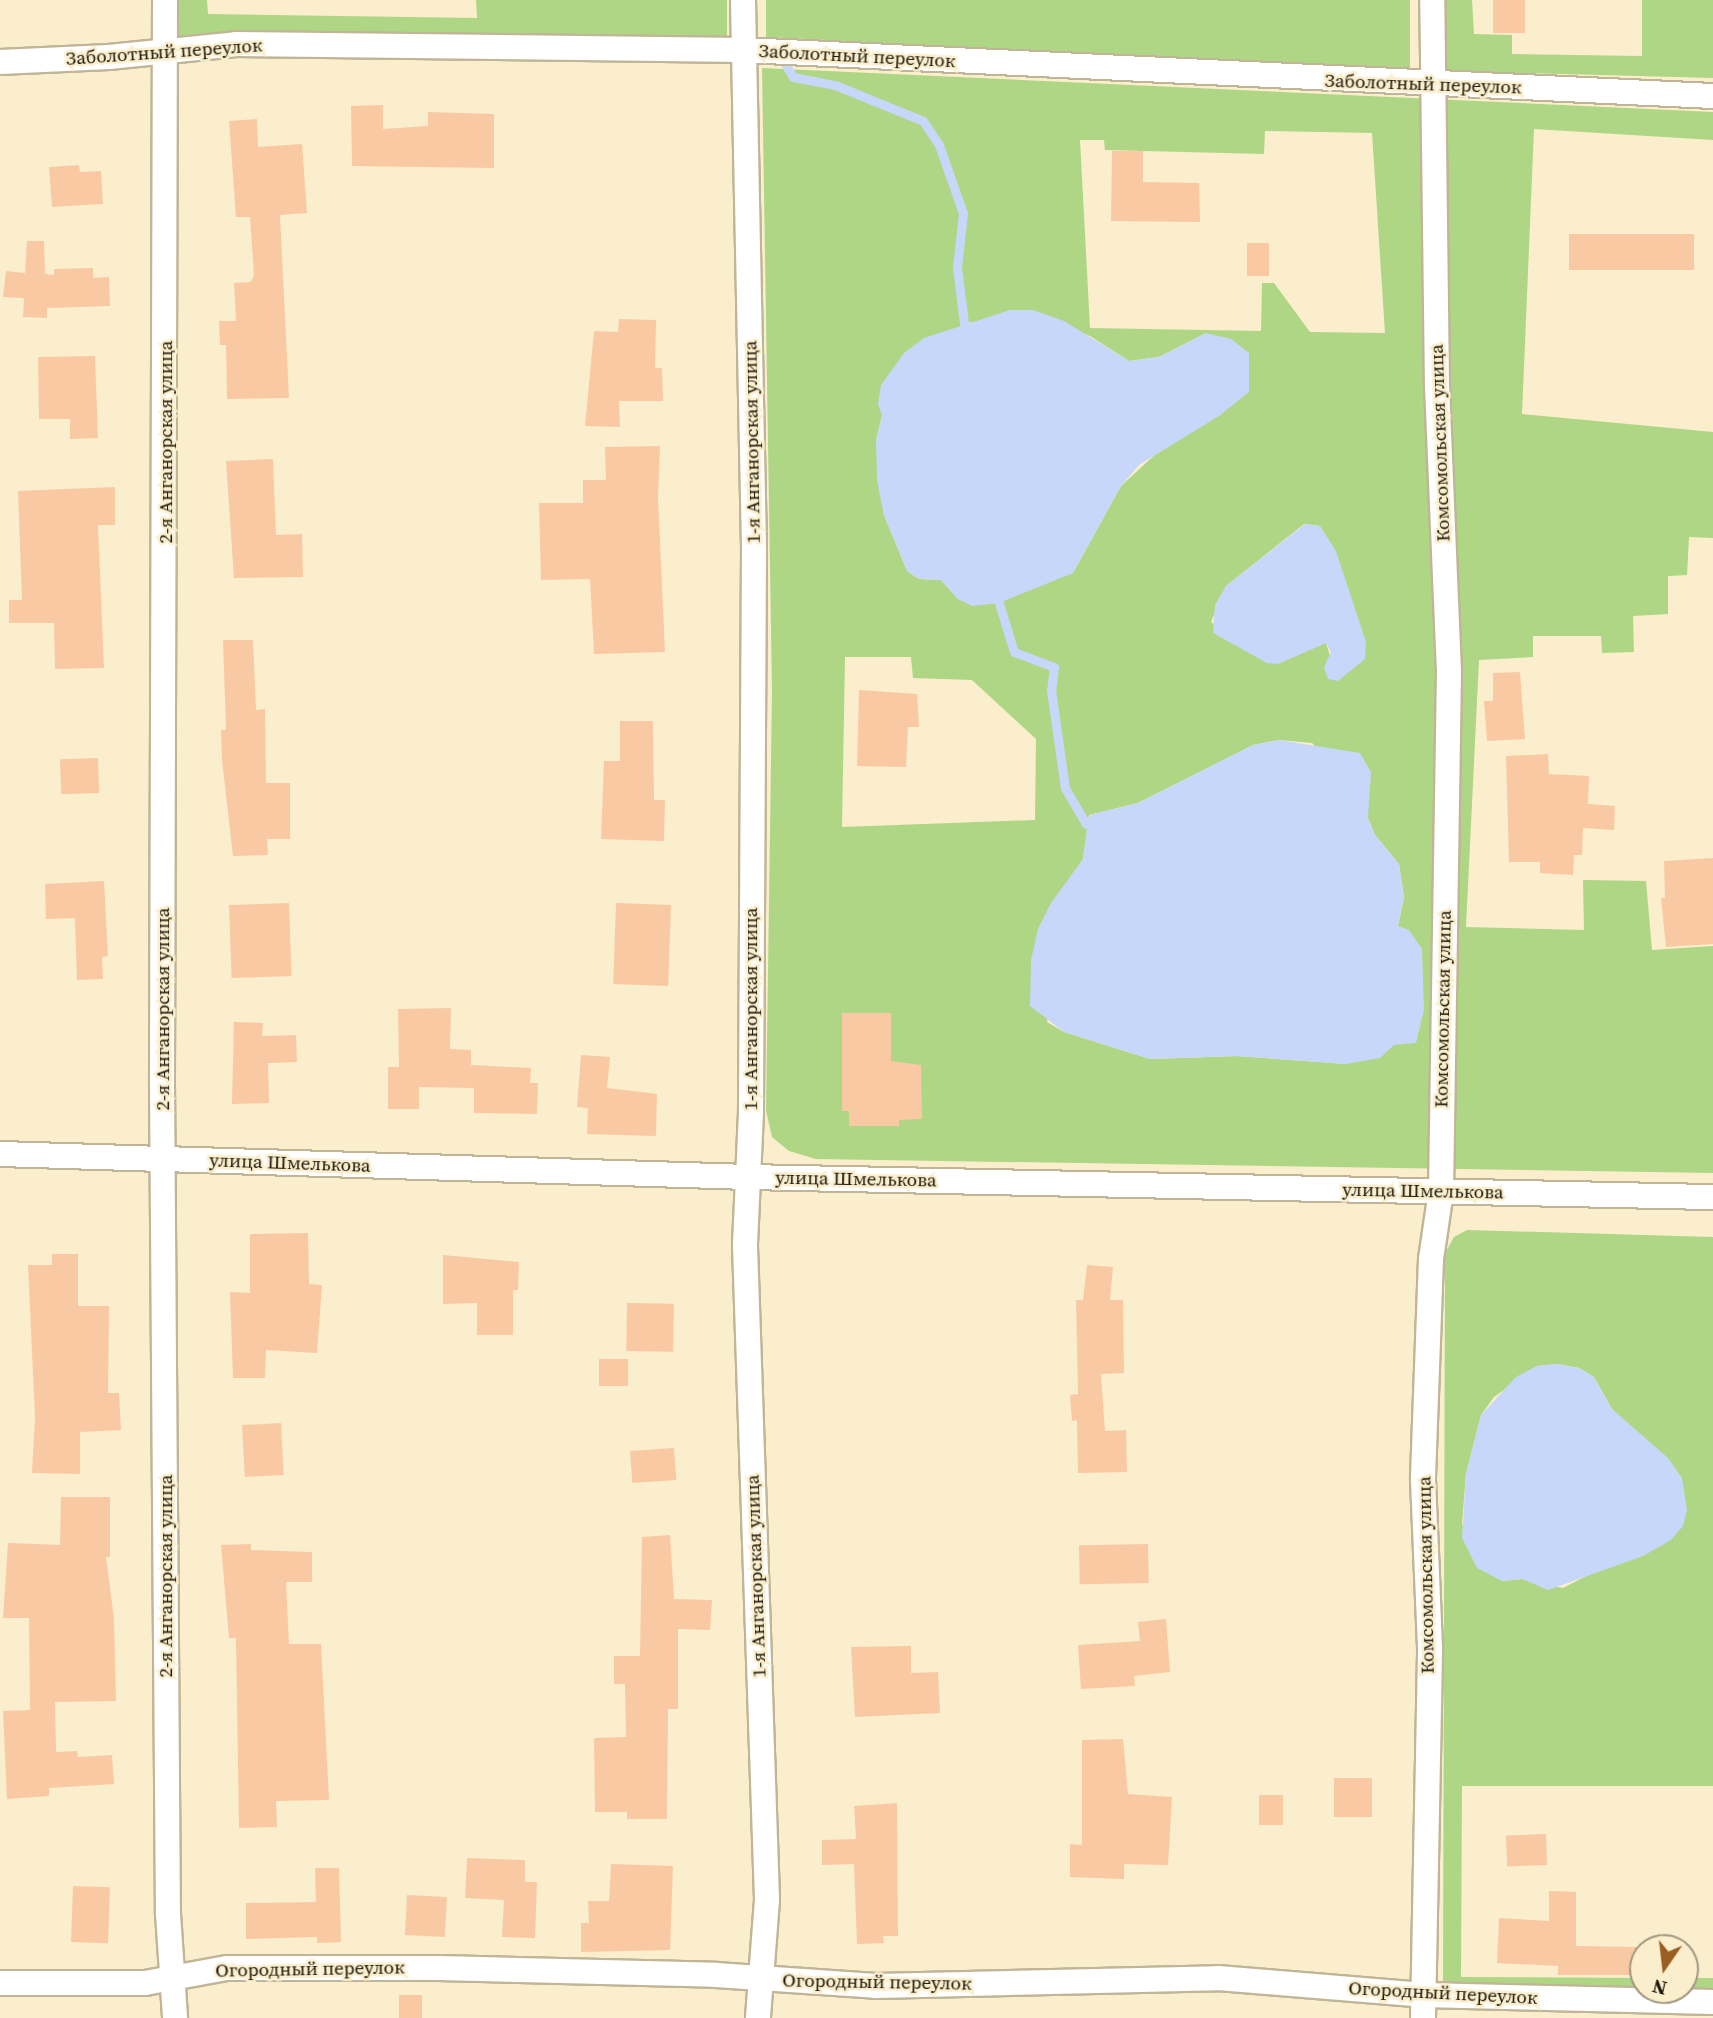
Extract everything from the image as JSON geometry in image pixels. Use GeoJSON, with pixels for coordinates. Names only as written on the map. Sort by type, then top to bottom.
{"type":"FeatureCollection","features":[{"type":"Feature","properties":{"kind":"street","name":"2-я Анганорская улица"},"geometry":{"type":"LineString","coordinates":[[165,0],[168,52],[164,1158],[168,1914],[175,1975],[175,2018]]}},
{"type":"Feature","properties":{"kind":"street","name":"1-я Анганорская улица"},"geometry":{"type":"LineString","coordinates":[[743,0],[754,549],[745,1259],[766,1900],[758,2018]]}},
{"type":"Feature","properties":{"kind":"street","name":"Комсомольская улица"},"geometry":{"type":"LineString","coordinates":[[1423,2007],[1430,1647],[1423,1477],[1431,1259],[1441,1191],[1449,672],[1437,387],[1432,0]]}},
{"type":"Feature","properties":{"kind":"street","name":"Заболотный переулок"},"geometry":{"type":"LineString","coordinates":[[0,62],[168,52],[236,44],[744,50],[1713,96]]}},
{"type":"Feature","properties":{"kind":"street","name":"улица Шмелькова"},"geometry":{"type":"LineString","coordinates":[[0,1154],[747,1177],[1713,1197]]}},
{"type":"Feature","properties":{"kind":"street","name":"Огородный переулок"},"geometry":{"type":"LineString","coordinates":[[0,1983],[117,1985],[227,1968],[438,1968],[760,1979],[876,1986],[1218,1978],[1423,2007],[1713,2002]]}},
{"type":"Feature","properties":{"kind":"green space"},"geometry":{"type":"Polygon","coordinates":[[[174,0],[207,0],[208,14],[477,18],[476,0],[727,0],[727,38],[174,40],[174,0]]]}},
{"type":"Feature","properties":{"kind":"green space"},"geometry":{"type":"Polygon","coordinates":[[[766,0],[1410,0],[1410,69],[766,37],[766,0]]]}},
{"type":"Feature","properties":{"kind":"green space"},"geometry":{"type":"Polygon","coordinates":[[[1443,0],[1472,0],[1474,34],[1512,35],[1512,54],[1642,56],[1642,0],[1713,0],[1713,78],[1444,71],[1443,0]]]}},
{"type":"Feature","properties":{"kind":"green space"},"geometry":{"type":"Polygon","coordinates":[[[762,68],[1713,112],[1713,140],[1534,129],[1522,414],[1713,432],[1713,538],[1689,537],[1687,575],[1668,576],[1668,614],[1633,616],[1634,652],[1602,653],[1601,636],[1533,636],[1533,657],[1479,660],[1466,927],[1584,930],[1583,880],[1646,881],[1652,950],[1713,946],[1713,1173],[816,1159],[789,1151],[772,1137],[766,1111],[772,691],[762,68]],[[1265,131],[1264,154],[1105,150],[1104,140],[1080,140],[1090,328],[1261,331],[1262,283],[1274,283],[1310,332],[1385,333],[1372,133],[1265,131]],[[1010,310],[987,321],[964,323],[882,416],[876,440],[884,515],[907,571],[919,579],[941,580],[958,599],[1073,573],[1121,486],[1160,450],[1206,333],[1159,357],[1129,361],[1090,336],[1010,310]],[[1304,524],[1226,586],[1211,622],[1267,663],[1326,643],[1338,681],[1320,526],[1304,524]],[[845,657],[842,827],[1035,820],[1036,739],[972,680],[913,678],[911,657],[845,657]],[[1279,740],[1253,745],[1138,803],[1089,815],[1083,859],[1070,879],[1047,1022],[1064,1032],[1150,1059],[1237,1056],[1346,1064],[1398,926],[1404,897],[1399,864],[1375,835],[1368,818],[1368,799],[1312,743],[1279,740]]]}},
{"type":"Feature","properties":{"kind":"green space"},"geometry":{"type":"Polygon","coordinates":[[[1467,1230],[1713,1237],[1713,1786],[1462,1786],[1461,1977],[1629,1978],[1629,1991],[1443,1985],[1445,1253],[1454,1237],[1467,1230]],[[1558,1364],[1537,1366],[1494,1397],[1481,1415],[1466,1474],[1462,1524],[1502,1581],[1522,1579],[1563,1588],[1596,1571],[1631,1428],[1612,1409],[1594,1377],[1579,1368],[1558,1364]]]}},
{"type":"Feature","properties":{"kind":"green space"},"geometry":{"type":"Polygon","coordinates":[[[1699,1978],[1713,1978],[1713,1993],[1699,1993],[1699,1978]]]}},
{"type":"Feature","properties":{"kind":"water"},"geometry":{"type":"Polygon","coordinates":[[[1010,310],[1033,310],[1064,321],[1129,361],[1159,357],[1206,333],[1231,339],[1249,353],[1249,392],[1219,416],[1139,465],[1121,486],[1073,573],[999,603],[972,606],[958,599],[941,580],[919,579],[907,571],[884,515],[877,481],[876,440],[882,416],[878,404],[881,385],[904,353],[924,338],[1010,310]]]}},
{"type":"Feature","properties":{"kind":"water"},"geometry":{"type":"Polygon","coordinates":[[[1305,524],[1320,526],[1336,551],[1366,642],[1365,659],[1338,681],[1328,679],[1324,667],[1331,652],[1326,643],[1278,664],[1267,663],[1213,633],[1215,605],[1226,586],[1305,524]]]}},
{"type":"Feature","properties":{"kind":"water"},"geometry":{"type":"Polygon","coordinates":[[[1279,740],[1360,753],[1371,772],[1368,818],[1375,835],[1399,864],[1404,897],[1398,926],[1409,930],[1422,949],[1424,1010],[1416,1043],[1394,1045],[1380,1058],[1346,1064],[1237,1056],[1150,1059],[1064,1032],[1030,1006],[1031,960],[1038,929],[1051,903],[1083,859],[1089,815],[1138,803],[1253,745],[1279,740]]]}},
{"type":"Feature","properties":{"kind":"water"},"geometry":{"type":"Polygon","coordinates":[[[1558,1364],[1579,1368],[1594,1377],[1612,1409],[1668,1458],[1682,1478],[1687,1510],[1683,1526],[1671,1540],[1643,1556],[1548,1590],[1522,1579],[1502,1581],[1477,1568],[1462,1538],[1466,1474],[1481,1415],[1516,1377],[1537,1366],[1558,1364]]]}},
{"type":"Feature","properties":{"kind":"building"},"geometry":{"type":"Polygon","coordinates":[[[1493,0],[1525,0],[1525,33],[1493,33],[1493,0]]]}},
{"type":"Feature","properties":{"kind":"building"},"geometry":{"type":"Polygon","coordinates":[[[383,105],[383,129],[428,126],[428,112],[494,114],[494,168],[352,166],[351,106],[383,105]]]}},
{"type":"Feature","properties":{"kind":"building"},"geometry":{"type":"Polygon","coordinates":[[[257,119],[258,147],[302,144],[307,213],[280,215],[289,398],[227,399],[226,345],[220,345],[219,321],[236,321],[234,283],[251,282],[254,275],[250,217],[236,217],[229,121],[257,119]]]}},
{"type":"Feature","properties":{"kind":"building"},"geometry":{"type":"Polygon","coordinates":[[[1112,151],[1143,151],[1143,182],[1199,183],[1200,222],[1111,221],[1112,151]]]}},
{"type":"Feature","properties":{"kind":"building"},"geometry":{"type":"Polygon","coordinates":[[[79,165],[80,172],[101,171],[103,204],[52,207],[49,167],[79,165]]]}},
{"type":"Feature","properties":{"kind":"building"},"geometry":{"type":"Polygon","coordinates":[[[1569,234],[1694,234],[1694,270],[1569,270],[1569,234]]]}},
{"type":"Feature","properties":{"kind":"building"},"geometry":{"type":"Polygon","coordinates":[[[27,241],[44,241],[45,274],[54,275],[54,269],[93,268],[93,278],[109,277],[110,306],[47,308],[47,318],[23,317],[24,298],[3,297],[6,271],[25,273],[27,241]]]}},
{"type":"Feature","properties":{"kind":"building"},"geometry":{"type":"Polygon","coordinates":[[[1247,243],[1269,243],[1269,276],[1247,276],[1247,243]]]}},
{"type":"Feature","properties":{"kind":"building"},"geometry":{"type":"Polygon","coordinates":[[[619,319],[656,320],[655,368],[662,368],[663,401],[619,401],[620,427],[585,426],[594,331],[618,332],[619,319]]]}},
{"type":"Feature","properties":{"kind":"building"},"geometry":{"type":"Polygon","coordinates":[[[95,356],[98,438],[70,439],[70,419],[39,419],[38,357],[95,356]]]}},
{"type":"Feature","properties":{"kind":"building"},"geometry":{"type":"Polygon","coordinates":[[[660,446],[658,498],[665,652],[594,654],[590,579],[541,580],[539,503],[583,503],[583,480],[606,480],[605,447],[660,446]]]}},
{"type":"Feature","properties":{"kind":"building"},"geometry":{"type":"Polygon","coordinates":[[[273,459],[276,535],[302,534],[303,577],[234,578],[226,461],[273,459]]]}},
{"type":"Feature","properties":{"kind":"building"},"geometry":{"type":"Polygon","coordinates":[[[115,487],[115,525],[98,525],[104,668],[55,669],[54,623],[9,623],[9,600],[22,600],[18,491],[115,487]]]}},
{"type":"Feature","properties":{"kind":"building"},"geometry":{"type":"Polygon","coordinates":[[[223,640],[253,640],[256,710],[265,709],[266,783],[290,783],[290,839],[267,839],[268,855],[233,856],[222,760],[221,730],[226,730],[223,640]]]}},
{"type":"Feature","properties":{"kind":"building"},"geometry":{"type":"Polygon","coordinates":[[[1520,672],[1525,739],[1487,741],[1484,701],[1493,701],[1493,673],[1520,672]]]}},
{"type":"Feature","properties":{"kind":"building"},"geometry":{"type":"Polygon","coordinates":[[[859,690],[917,694],[919,727],[908,727],[906,767],[857,766],[859,690]]]}},
{"type":"Feature","properties":{"kind":"building"},"geometry":{"type":"Polygon","coordinates":[[[620,721],[653,721],[654,800],[665,800],[664,841],[601,839],[604,761],[620,761],[620,721]]]}},
{"type":"Feature","properties":{"kind":"building"},"geometry":{"type":"Polygon","coordinates":[[[1548,754],[1549,774],[1589,776],[1588,804],[1615,806],[1614,830],[1583,828],[1582,855],[1574,855],[1573,875],[1540,873],[1540,862],[1509,862],[1506,756],[1548,754]]]}},
{"type":"Feature","properties":{"kind":"building"},"geometry":{"type":"Polygon","coordinates":[[[98,758],[99,793],[61,794],[60,759],[98,758]]]}},
{"type":"Feature","properties":{"kind":"building"},"geometry":{"type":"Polygon","coordinates":[[[1713,858],[1713,944],[1666,947],[1661,898],[1665,898],[1664,861],[1713,858]]]}},
{"type":"Feature","properties":{"kind":"building"},"geometry":{"type":"Polygon","coordinates":[[[104,881],[108,956],[102,957],[103,979],[77,980],[75,918],[46,919],[45,884],[104,881]]]}},
{"type":"Feature","properties":{"kind":"building"},"geometry":{"type":"Polygon","coordinates":[[[289,903],[292,976],[232,978],[229,905],[289,903]]]}},
{"type":"Feature","properties":{"kind":"building"},"geometry":{"type":"Polygon","coordinates":[[[616,903],[671,905],[668,986],[613,984],[616,903]]]}},
{"type":"Feature","properties":{"kind":"building"},"geometry":{"type":"Polygon","coordinates":[[[451,1008],[450,1049],[471,1050],[471,1065],[531,1068],[530,1083],[538,1083],[537,1114],[474,1113],[474,1088],[419,1087],[419,1109],[388,1109],[388,1067],[399,1067],[398,1009],[451,1008]]]}},
{"type":"Feature","properties":{"kind":"building"},"geometry":{"type":"Polygon","coordinates":[[[842,1013],[891,1013],[891,1061],[921,1065],[922,1119],[899,1120],[899,1126],[849,1126],[849,1111],[842,1111],[842,1013]]]}},
{"type":"Feature","properties":{"kind":"building"},"geometry":{"type":"Polygon","coordinates":[[[234,1022],[263,1023],[262,1036],[296,1035],[297,1062],[268,1063],[269,1103],[232,1104],[234,1022]]]}},
{"type":"Feature","properties":{"kind":"building"},"geometry":{"type":"Polygon","coordinates":[[[581,1055],[610,1057],[607,1088],[657,1094],[656,1136],[587,1134],[588,1108],[577,1107],[581,1055]]]}},
{"type":"Feature","properties":{"kind":"building"},"geometry":{"type":"Polygon","coordinates":[[[308,1233],[309,1284],[322,1285],[317,1353],[266,1350],[265,1378],[233,1378],[230,1292],[250,1293],[250,1234],[308,1233]]]}},
{"type":"Feature","properties":{"kind":"building"},"geometry":{"type":"Polygon","coordinates":[[[52,1254],[78,1254],[78,1306],[109,1306],[108,1393],[119,1393],[121,1430],[80,1432],[80,1474],[32,1473],[35,1417],[28,1265],[52,1265],[52,1254]]]}},
{"type":"Feature","properties":{"kind":"building"},"geometry":{"type":"Polygon","coordinates":[[[443,1255],[519,1262],[518,1290],[513,1290],[513,1335],[477,1335],[477,1303],[443,1304],[443,1255]]]}},
{"type":"Feature","properties":{"kind":"building"},"geometry":{"type":"Polygon","coordinates":[[[1087,1265],[1113,1267],[1110,1300],[1123,1300],[1124,1373],[1101,1374],[1105,1431],[1126,1430],[1127,1472],[1078,1473],[1077,1420],[1072,1421],[1070,1395],[1078,1394],[1076,1300],[1083,1300],[1087,1265]]]}},
{"type":"Feature","properties":{"kind":"building"},"geometry":{"type":"Polygon","coordinates":[[[627,1303],[674,1304],[673,1352],[626,1351],[627,1303]]]}},
{"type":"Feature","properties":{"kind":"building"},"geometry":{"type":"Polygon","coordinates":[[[599,1359],[628,1359],[628,1386],[599,1386],[599,1359]]]}},
{"type":"Feature","properties":{"kind":"building"},"geometry":{"type":"Polygon","coordinates":[[[281,1423],[284,1475],[245,1477],[242,1425],[281,1423]]]}},
{"type":"Feature","properties":{"kind":"building"},"geometry":{"type":"Polygon","coordinates":[[[674,1448],[676,1480],[632,1483],[630,1451],[674,1448]]]}},
{"type":"Feature","properties":{"kind":"building"},"geometry":{"type":"Polygon","coordinates":[[[61,1497],[110,1497],[110,1557],[106,1557],[114,1619],[116,1701],[55,1702],[56,1752],[77,1751],[78,1757],[112,1755],[114,1784],[49,1788],[49,1796],[7,1799],[3,1711],[30,1710],[29,1618],[3,1618],[8,1543],[60,1545],[61,1497]]]}},
{"type":"Feature","properties":{"kind":"building"},"geometry":{"type":"Polygon","coordinates":[[[670,1535],[674,1599],[712,1600],[710,1630],[678,1629],[678,1709],[668,1709],[667,1819],[627,1819],[627,1812],[595,1812],[594,1738],[626,1737],[625,1684],[614,1684],[614,1656],[640,1656],[642,1537],[670,1535]]]}},
{"type":"Feature","properties":{"kind":"building"},"geometry":{"type":"Polygon","coordinates":[[[251,1544],[251,1550],[312,1552],[312,1582],[286,1582],[289,1644],[321,1644],[329,1800],[276,1801],[277,1827],[239,1828],[236,1638],[229,1638],[221,1545],[251,1544]]]}},
{"type":"Feature","properties":{"kind":"building"},"geometry":{"type":"Polygon","coordinates":[[[1148,1544],[1149,1583],[1080,1584],[1079,1545],[1148,1544]]]}},
{"type":"Feature","properties":{"kind":"building"},"geometry":{"type":"Polygon","coordinates":[[[1166,1619],[1170,1672],[1134,1676],[1135,1686],[1081,1689],[1078,1645],[1140,1641],[1138,1622],[1166,1619]]]}},
{"type":"Feature","properties":{"kind":"building"},"geometry":{"type":"Polygon","coordinates":[[[911,1646],[911,1673],[938,1672],[940,1713],[855,1717],[851,1647],[911,1646]]]}},
{"type":"Feature","properties":{"kind":"building"},"geometry":{"type":"Polygon","coordinates":[[[1123,1739],[1128,1794],[1172,1797],[1168,1865],[1124,1864],[1124,1879],[1070,1877],[1070,1844],[1082,1845],[1082,1740],[1123,1739]]]}},
{"type":"Feature","properties":{"kind":"building"},"geometry":{"type":"Polygon","coordinates":[[[1334,1778],[1372,1778],[1372,1817],[1334,1817],[1334,1778]]]}},
{"type":"Feature","properties":{"kind":"building"},"geometry":{"type":"Polygon","coordinates":[[[1259,1795],[1283,1795],[1283,1825],[1259,1825],[1259,1795]]]}},
{"type":"Feature","properties":{"kind":"building"},"geometry":{"type":"Polygon","coordinates":[[[897,1803],[898,1936],[883,1936],[884,1943],[857,1944],[854,1864],[822,1865],[822,1840],[856,1839],[854,1806],[897,1803]]]}},
{"type":"Feature","properties":{"kind":"building"},"geometry":{"type":"Polygon","coordinates":[[[1546,1834],[1547,1865],[1507,1866],[1506,1835],[1546,1834]]]}},
{"type":"Feature","properties":{"kind":"building"},"geometry":{"type":"Polygon","coordinates":[[[467,1858],[525,1860],[525,1882],[537,1882],[535,1938],[502,1937],[504,1900],[465,1898],[467,1858]]]}},
{"type":"Feature","properties":{"kind":"building"},"geometry":{"type":"Polygon","coordinates":[[[611,1864],[673,1866],[670,1950],[581,1952],[581,1923],[589,1923],[588,1901],[609,1901],[611,1864]]]}},
{"type":"Feature","properties":{"kind":"building"},"geometry":{"type":"Polygon","coordinates":[[[315,1868],[339,1868],[341,1942],[317,1943],[317,1937],[246,1939],[246,1903],[316,1902],[315,1868]]]}},
{"type":"Feature","properties":{"kind":"building"},"geometry":{"type":"Polygon","coordinates":[[[73,1886],[110,1887],[108,1943],[71,1942],[73,1886]]]}},
{"type":"Feature","properties":{"kind":"building"},"geometry":{"type":"Polygon","coordinates":[[[1549,1891],[1576,1892],[1576,1946],[1629,1947],[1629,1975],[1558,1975],[1558,1966],[1497,1963],[1499,1918],[1549,1921],[1549,1891]]]}},
{"type":"Feature","properties":{"kind":"building"},"geometry":{"type":"Polygon","coordinates":[[[407,1895],[447,1897],[445,1937],[405,1935],[407,1895]]]}},
{"type":"Feature","properties":{"kind":"building"},"geometry":{"type":"Polygon","coordinates":[[[399,1995],[422,1995],[422,2018],[399,2018],[399,1995]]]}},
{"type":"Feature","properties":{"kind":"waterway"},"geometry":{"type":"LineString","coordinates":[[784,62],[793,77],[835,85],[923,121],[939,145],[963,213],[957,267],[964,323]]}},
{"type":"Feature","properties":{"kind":"waterway"},"geometry":{"type":"LineString","coordinates":[[999,603],[1014,652],[1054,667],[1051,690],[1065,788],[1086,824]]}}]}
